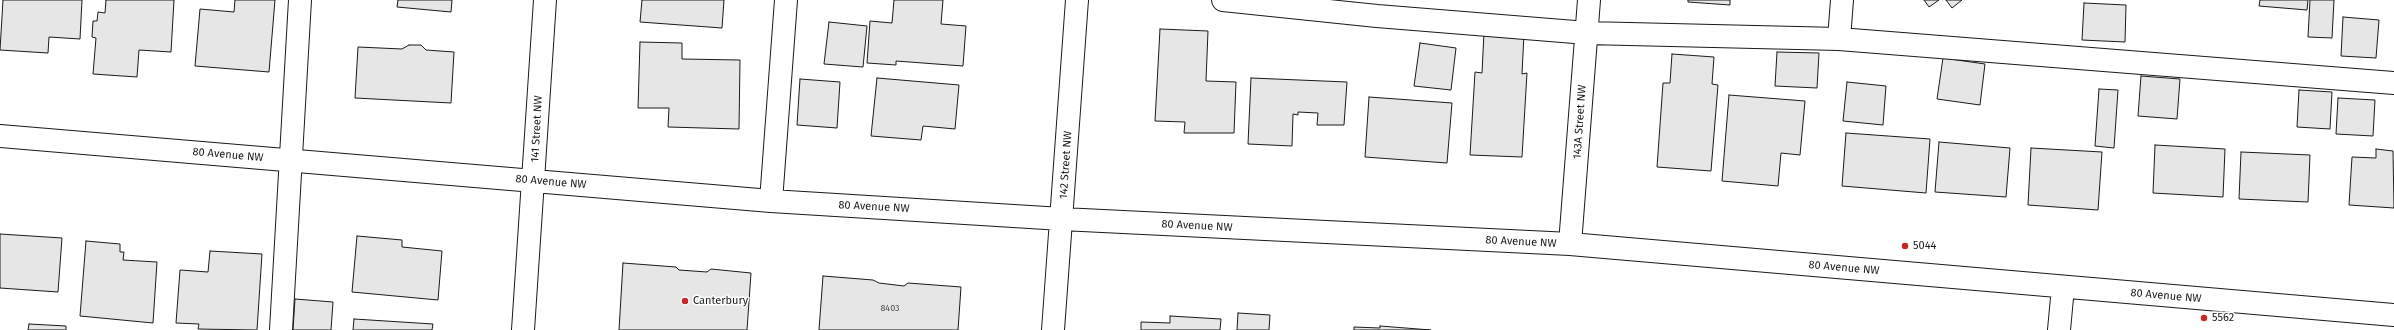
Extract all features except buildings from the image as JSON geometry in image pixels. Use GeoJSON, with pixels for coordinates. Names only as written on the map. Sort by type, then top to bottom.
{"type":"FeatureCollection","features":[{"type":"Feature","properties":{"kind":"street"},"geometry":{"type":"LineString","coordinates":[[281,330],[300,0]]}},
{"type":"Feature","properties":{"kind":"street","name":"141 Street NW"},"geometry":{"type":"LineString","coordinates":[[522,330],[534,181],[545,0]]}},
{"type":"Feature","properties":{"kind":"street"},"geometry":{"type":"LineString","coordinates":[[771,201],[786,0]]}},
{"type":"Feature","properties":{"kind":"street","name":"142 Street NW"},"geometry":{"type":"LineString","coordinates":[[1053,330],[1077,0]]}},
{"type":"Feature","properties":{"kind":"street"},"geometry":{"type":"LineString","coordinates":[[1223,0],[1377,8],[1587,33],[1839,39],[2394,83]]}},
{"type":"Feature","properties":{"kind":"street","name":"143A Street NW"},"geometry":{"type":"LineString","coordinates":[[1570,244],[1589,0]]}},
{"type":"Feature","properties":{"kind":"street"},"geometry":{"type":"LineString","coordinates":[[1839,39],[1842,0]]}},
{"type":"Feature","properties":{"kind":"street","name":"80 Avenue NW"},"geometry":{"type":"LineString","coordinates":[[0,136],[771,201],[1062,219],[1570,244],[2394,315]]}},
{"type":"Feature","properties":{"kind":"street"},"geometry":{"type":"LineString","coordinates":[[2059,330],[2062,287]]}},
{"type":"Feature","properties":{"kind":"place","name":"5044"},"geometry":{"type":"Point","coordinates":[1905,246]}},
{"type":"Feature","properties":{"kind":"place","name":"Canterbury"},"geometry":{"type":"Point","coordinates":[685,301]}},
{"type":"Feature","properties":{"kind":"place","name":"5562"},"geometry":{"type":"Point","coordinates":[2204,318]}}]}
